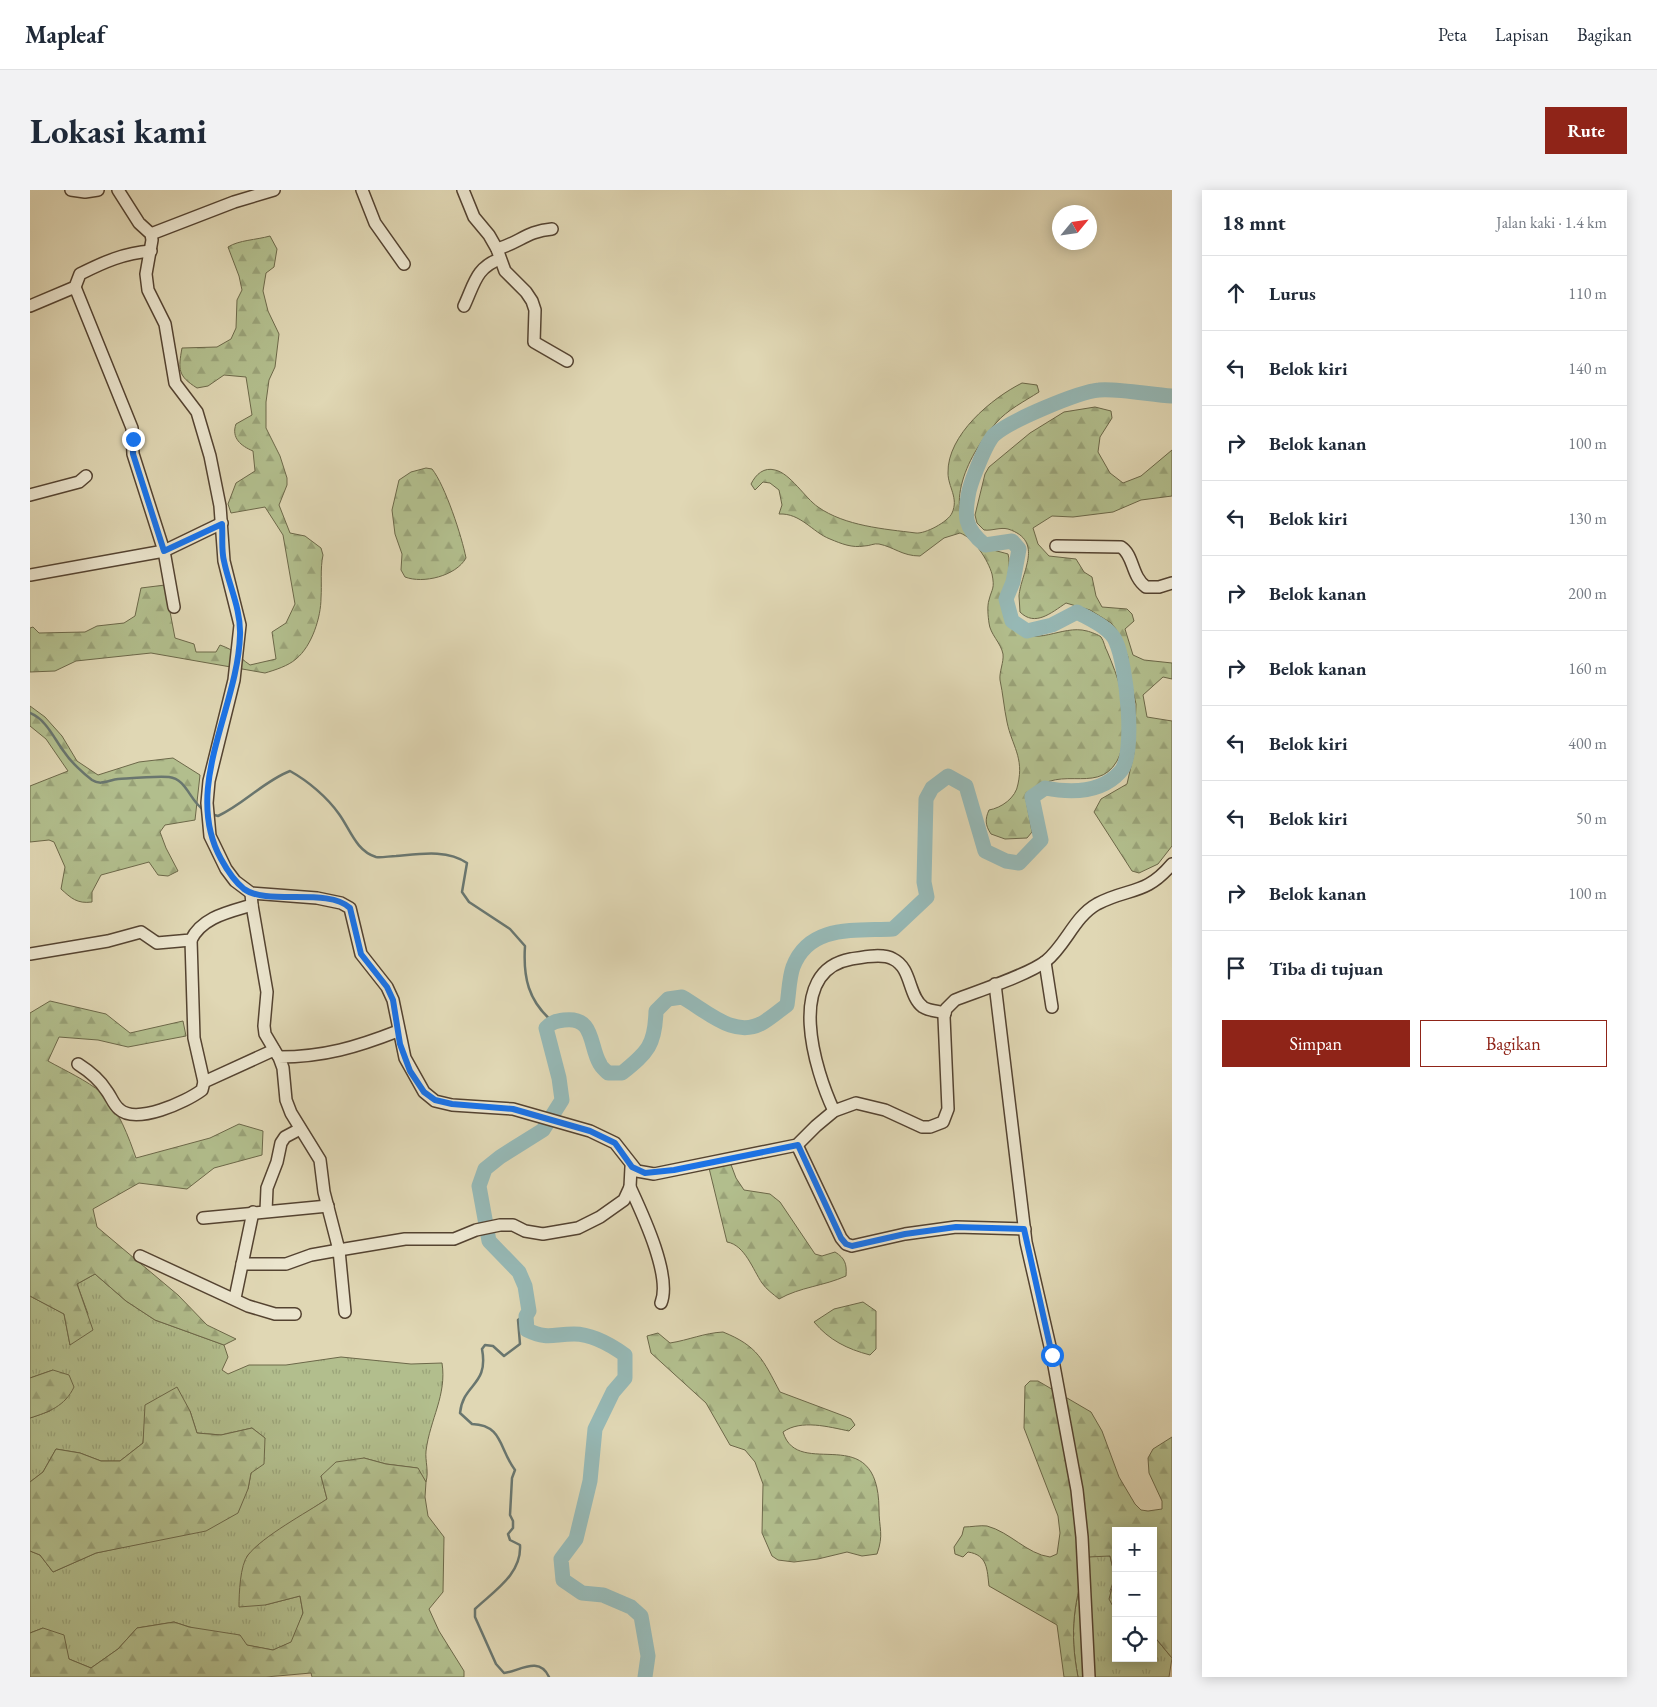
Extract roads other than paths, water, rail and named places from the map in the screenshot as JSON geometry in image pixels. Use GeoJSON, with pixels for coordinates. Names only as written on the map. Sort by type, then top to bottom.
{"type":"FeatureCollection","features":[{"type":"Feature","properties":{"kind":"street"},"geometry":{"type":"LineString","coordinates":[[72,190],[85,192],[98,190]]}},
{"type":"Feature","properties":{"kind":"street"},"geometry":{"type":"LineString","coordinates":[[118,190],[139,223],[152,234]]}},
{"type":"Feature","properties":{"kind":"street"},"geometry":{"type":"LineString","coordinates":[[152,234],[234,202],[274,190]]}},
{"type":"Feature","properties":{"kind":"street"},"geometry":{"type":"LineString","coordinates":[[362,190],[376,222],[404,264]]}},
{"type":"Feature","properties":{"kind":"street"},"geometry":{"type":"LineString","coordinates":[[463,190],[474,217],[489,235],[509,277],[526,292],[532,301],[535,310],[534,342],[567,361]]}},
{"type":"Feature","properties":{"kind":"street"},"geometry":{"type":"LineString","coordinates":[[464,306],[481,270],[488,263],[508,246],[532,231],[552,229]]}},
{"type":"Feature","properties":{"kind":"street"},"geometry":{"type":"LineString","coordinates":[[152,234],[151,251],[146,274],[148,290],[165,324],[175,383],[197,412],[200,422],[217,484],[224,561],[238,614],[240,637],[234,680],[209,781],[208,821],[210,836],[226,869],[235,880],[251,893],[317,898],[347,905],[353,913],[361,954],[387,987],[393,1000],[405,1058],[413,1076],[424,1092],[435,1100],[452,1104],[508,1108],[590,1131],[615,1143],[632,1167],[645,1173],[654,1174],[798,1145],[834,1111],[856,1103],[885,1110],[922,1127],[930,1127],[943,1122],[948,1109],[945,1013],[949,1004],[1046,962],[1088,910],[1116,896],[1148,886],[1159,879],[1172,864]]}},
{"type":"Feature","properties":{"kind":"street"},"geometry":{"type":"LineString","coordinates":[[151,251],[130,252],[108,260],[80,274],[75,287],[132,428],[133,454],[164,551],[174,607]]}},
{"type":"Feature","properties":{"kind":"street"},"geometry":{"type":"LineString","coordinates":[[30,306],[75,287]]}},
{"type":"Feature","properties":{"kind":"street"},"geometry":{"type":"LineString","coordinates":[[30,495],[79,482],[86,476]]}},
{"type":"Feature","properties":{"kind":"street"},"geometry":{"type":"LineString","coordinates":[[30,575],[164,551],[222,524]]}},
{"type":"Feature","properties":{"kind":"street"},"geometry":{"type":"LineString","coordinates":[[1056,546],[1121,547],[1128,555],[1136,577],[1146,587],[1159,587],[1172,582]]}},
{"type":"Feature","properties":{"kind":"street"},"geometry":{"type":"LineString","coordinates":[[251,893],[267,992],[265,1034],[283,1068],[286,1100],[300,1129],[320,1160],[328,1206],[340,1250],[345,1312]]}},
{"type":"Feature","properties":{"kind":"street"},"geometry":{"type":"LineString","coordinates":[[78,1064],[102,1084],[118,1108],[131,1114],[163,1109],[202,1090],[204,1082],[194,1038],[191,940],[195,931],[212,918],[252,905]]}},
{"type":"Feature","properties":{"kind":"street"},"geometry":{"type":"LineString","coordinates":[[30,954],[108,941],[142,932],[157,943],[191,940]]}},
{"type":"Feature","properties":{"kind":"street"},"geometry":{"type":"LineString","coordinates":[[834,1111],[818,1070],[809,1005],[813,994],[827,971],[842,961],[885,956],[893,958],[903,968],[921,1005],[945,1013]]}},
{"type":"Feature","properties":{"kind":"street"},"geometry":{"type":"LineString","coordinates":[[1046,962],[1052,1007]]}},
{"type":"Feature","properties":{"kind":"street"},"geometry":{"type":"LineString","coordinates":[[995,984],[1024,1229],[1077,1490],[1082,1537],[1089,1677]]}},
{"type":"Feature","properties":{"kind":"street"},"geometry":{"type":"LineString","coordinates":[[204,1082],[277,1054],[304,1057],[344,1051],[398,1031]]}},
{"type":"Feature","properties":{"kind":"street"},"geometry":{"type":"LineString","coordinates":[[266,1211],[267,1188],[278,1162],[281,1143],[285,1137],[300,1129]]}},
{"type":"Feature","properties":{"kind":"street"},"geometry":{"type":"LineString","coordinates":[[798,1145],[841,1238],[846,1244],[852,1246],[905,1234],[956,1227],[1024,1229]]}},
{"type":"Feature","properties":{"kind":"street"},"geometry":{"type":"LineString","coordinates":[[242,1264],[286,1264],[312,1255],[405,1239],[454,1239],[476,1230],[500,1225],[513,1225],[525,1231],[542,1234],[578,1228],[615,1208],[624,1200],[630,1187],[632,1167]]}},
{"type":"Feature","properties":{"kind":"street"},"geometry":{"type":"LineString","coordinates":[[630,1187],[655,1249],[665,1288],[661,1303]]}},
{"type":"Feature","properties":{"kind":"street"},"geometry":{"type":"LineString","coordinates":[[203,1218],[328,1206]]}},
{"type":"Feature","properties":{"kind":"street"},"geometry":{"type":"LineString","coordinates":[[235,1298],[253,1212]]}},
{"type":"Feature","properties":{"kind":"street"},"geometry":{"type":"LineString","coordinates":[[140,1256],[235,1298],[248,1306],[275,1314],[295,1314]]}},
{"type":"Feature","properties":{"kind":"waterway"},"geometry":{"type":"LineString","coordinates":[[645,1677],[648,1656],[641,1616],[631,1607],[603,1595],[582,1593],[563,1580],[561,1559],[576,1539],[590,1481],[595,1429],[613,1392],[625,1378],[625,1355],[608,1344],[581,1334],[546,1336],[527,1330],[526,1316],[529,1311],[525,1286],[519,1272],[489,1241],[479,1186],[485,1169],[500,1157],[543,1130],[562,1100],[559,1078],[546,1028],[552,1023],[574,1020],[586,1027],[601,1066],[608,1073],[622,1073],[644,1053],[652,1040],[656,1011],[668,999],[682,997],[722,1022],[742,1028],[753,1027],[764,1022],[787,1005],[793,967],[800,953],[810,943],[835,933],[893,929],[927,897],[924,882],[926,799],[932,788],[948,776],[966,786],[985,851],[1006,861],[1019,863],[1041,840],[1032,797],[1045,788],[1065,791],[1095,788],[1112,779],[1120,772],[1125,762],[1129,729],[1126,688],[1120,653],[1116,642],[1109,632],[1099,624],[1077,612],[1052,625],[1027,631],[1012,621],[1006,599],[1013,582],[1019,549],[1012,541],[985,545],[978,539],[967,521],[967,500],[976,470],[991,439],[1002,429],[1014,422],[1061,401],[1099,390],[1172,396]]}},
{"type":"Feature","properties":{"kind":"waterway"},"geometry":{"type":"LineString","coordinates":[[30,713],[46,725],[71,760],[95,782],[169,777],[180,782],[195,802],[204,810]]}},
{"type":"Feature","properties":{"kind":"waterway"},"geometry":{"type":"LineString","coordinates":[[211,814],[218,816],[271,781],[290,771],[304,780],[329,802],[339,814],[358,845],[369,854],[376,857],[442,854],[467,863],[462,892],[469,902],[510,929],[525,946],[525,968],[529,988],[538,1006],[553,1022]]}},
{"type":"Feature","properties":{"kind":"waterway"},"geometry":{"type":"LineString","coordinates":[[529,1311],[518,1320],[520,1344],[504,1356],[493,1346],[485,1345],[482,1349],[482,1370],[479,1378],[462,1403],[460,1413],[472,1424],[482,1425],[495,1433],[515,1470],[512,1478],[510,1515],[513,1521],[513,1528],[508,1534],[510,1540],[520,1545],[519,1555],[512,1573],[475,1609],[475,1617],[496,1664],[504,1673],[534,1666],[545,1670],[549,1677]]}}]}
